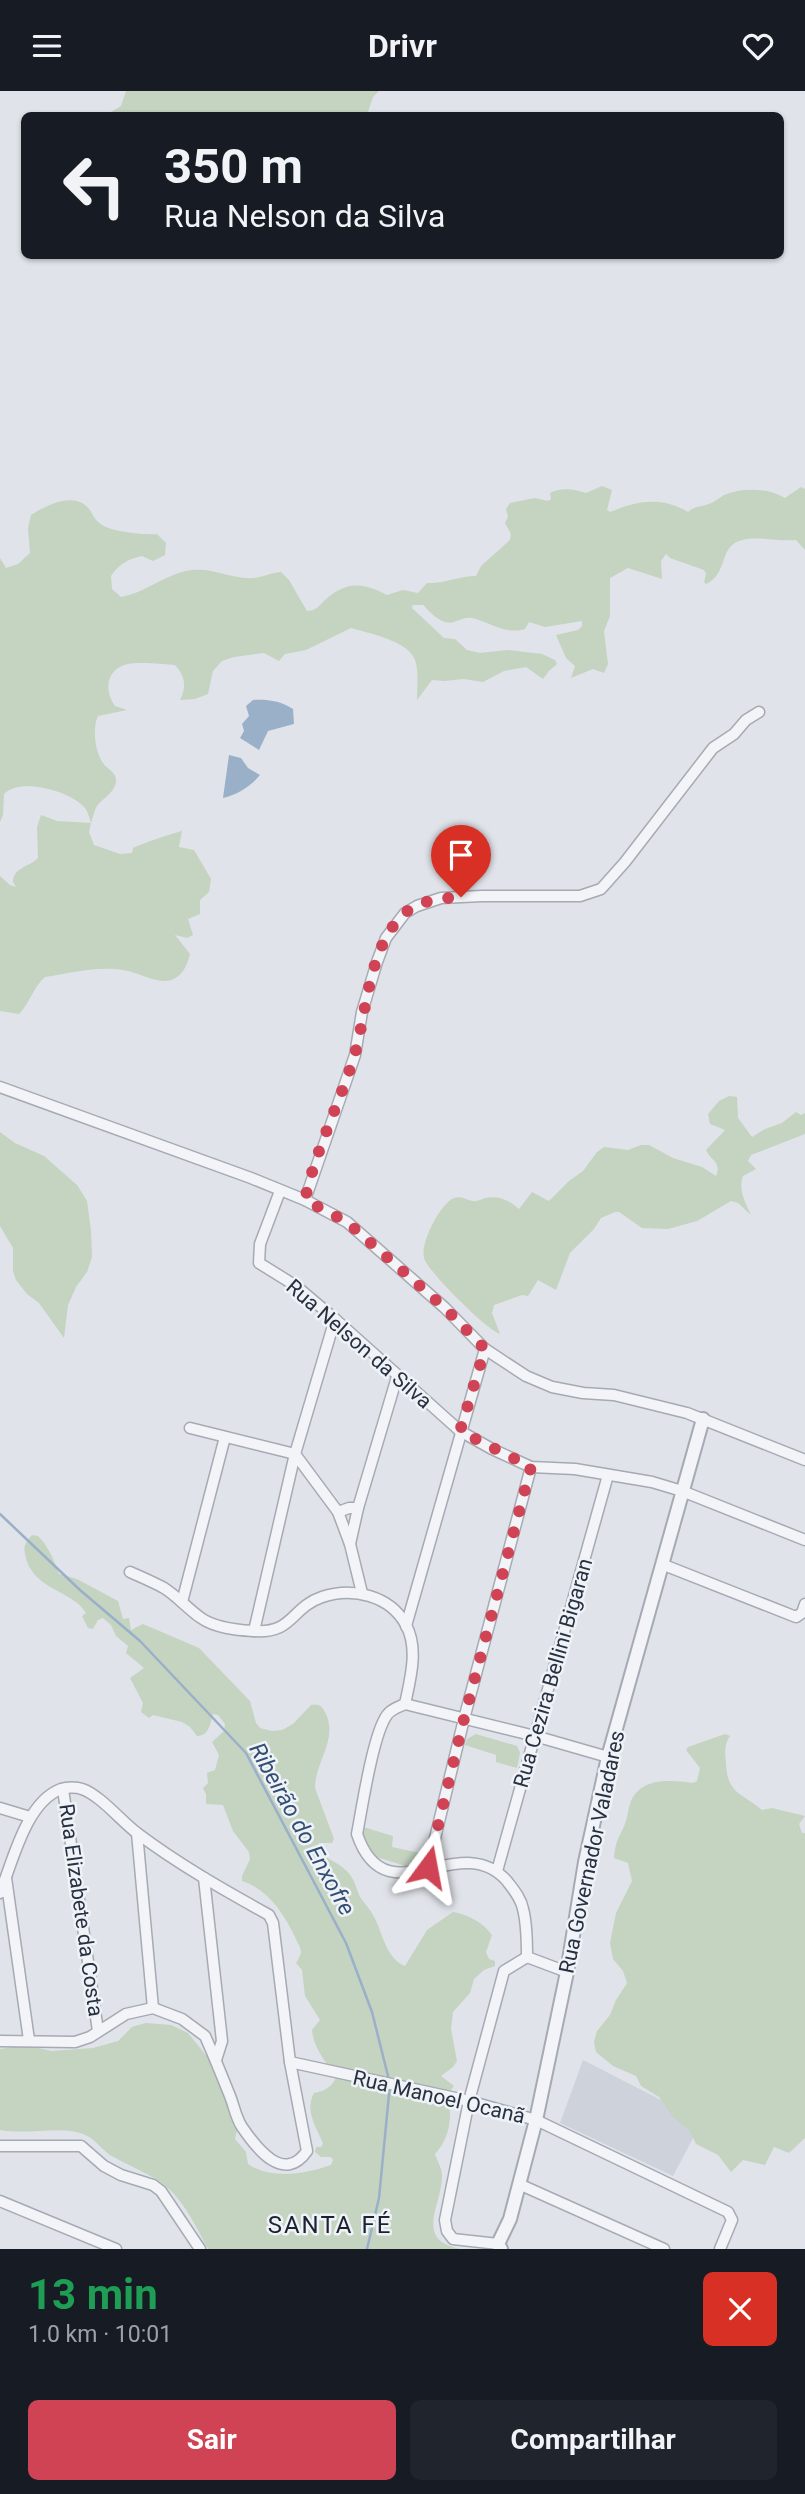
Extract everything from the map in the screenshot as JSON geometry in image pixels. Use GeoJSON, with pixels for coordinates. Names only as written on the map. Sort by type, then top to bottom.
{"type":"FeatureCollection","features":[{"type":"Feature","properties":{"kind":"street"},"geometry":{"type":"LineString","coordinates":[[305,1200],[355,1055],[362,1012],[377,962],[386,938],[405,913],[441,898],[580,897],[601,889],[713,748],[759,712]]}},
{"type":"Feature","properties":{"kind":"street"},"geometry":{"type":"LineString","coordinates":[[0,1087],[251,1178],[305,1200],[347,1222],[445,1308],[485,1349],[526,1376],[552,1387],[614,1395],[703,1419],[805,1460]]}},
{"type":"Feature","properties":{"kind":"street","name":"Rua Nelson da Silva"},"geometry":{"type":"LineString","coordinates":[[280,1191],[260,1244],[259,1263],[296,1286],[335,1318],[397,1377],[460,1431],[531,1467],[575,1469],[652,1482],[682,1491],[805,1540]]}},
{"type":"Feature","properties":{"kind":"street"},"geometry":{"type":"LineString","coordinates":[[254,1631],[295,1454],[335,1318]]}},
{"type":"Feature","properties":{"kind":"street"},"geometry":{"type":"LineString","coordinates":[[405,1705],[412,1668],[406,1626],[485,1349]]}},
{"type":"Feature","properties":{"kind":"street"},"geometry":{"type":"LineString","coordinates":[[350,1544],[397,1377]]}},
{"type":"Feature","properties":{"kind":"street","name":"Rua Governador Valadares"},"geometry":{"type":"LineString","coordinates":[[500,2247],[521,2185],[536,2120],[608,1757],[703,1419]]}},
{"type":"Feature","properties":{"kind":"street"},"geometry":{"type":"LineString","coordinates":[[190,1429],[295,1454],[338,1513],[350,1544],[362,1593]]}},
{"type":"Feature","properties":{"kind":"street"},"geometry":{"type":"LineString","coordinates":[[182,1602],[225,1437]]}},
{"type":"Feature","properties":{"kind":"street"},"geometry":{"type":"LineString","coordinates":[[428,1867],[531,1467]]}},
{"type":"Feature","properties":{"kind":"street","name":"Rua Cezira Bellini Bigaran"},"geometry":{"type":"LineString","coordinates":[[497,1871],[608,1475]]}},
{"type":"Feature","properties":{"kind":"street"},"geometry":{"type":"LineString","coordinates":[[338,1513],[349,1508],[358,1508]]}},
{"type":"Feature","properties":{"kind":"street"},"geometry":{"type":"LineString","coordinates":[[664,1565],[796,1617],[805,1604]]}},
{"type":"Feature","properties":{"kind":"street"},"geometry":{"type":"LineString","coordinates":[[130,1572],[164,1588],[204,1620],[226,1627],[272,1631],[283,1628],[301,1609],[323,1597],[362,1593],[384,1604],[406,1626]]}},
{"type":"Feature","properties":{"kind":"street"},"geometry":{"type":"LineString","coordinates":[[527,1957],[523,1906],[497,1871],[480,1865],[455,1863],[404,1874],[377,1866],[362,1849],[357,1834],[384,1718],[390,1711],[405,1705],[535,1736],[608,1757]]}},
{"type":"Feature","properties":{"kind":"street"},"geometry":{"type":"LineString","coordinates":[[0,1893],[30,1817],[47,1797],[63,1789],[82,1789],[137,1833],[204,1878],[269,1915],[273,1923],[290,2062],[307,2151],[292,2164],[282,2165],[269,2159],[241,2125],[216,2060],[201,2031],[182,2019],[153,2008],[126,2014],[90,2037],[75,2042],[0,2041]]}},
{"type":"Feature","properties":{"kind":"street","name":"Rua Elizabete da Costa"},"geometry":{"type":"LineString","coordinates":[[63,1789],[99,2032]]}},
{"type":"Feature","properties":{"kind":"street"},"geometry":{"type":"LineString","coordinates":[[0,1808],[30,1817]]}},
{"type":"Feature","properties":{"kind":"street"},"geometry":{"type":"LineString","coordinates":[[137,1833],[153,2008]]}},
{"type":"Feature","properties":{"kind":"street"},"geometry":{"type":"LineString","coordinates":[[6,1878],[29,2040]]}},
{"type":"Feature","properties":{"kind":"street"},"geometry":{"type":"LineString","coordinates":[[204,1878],[222,2041],[216,2060]]}},
{"type":"Feature","properties":{"kind":"street"},"geometry":{"type":"LineString","coordinates":[[527,1957],[567,1972]]}},
{"type":"Feature","properties":{"kind":"street"},"geometry":{"type":"LineString","coordinates":[[500,2247],[453,2239],[447,2231],[445,2220],[469,2101],[504,1971],[527,1957]]}},
{"type":"Feature","properties":{"kind":"street","name":"Rua Manoel Ocanã"},"geometry":{"type":"LineString","coordinates":[[290,2062],[469,2101],[536,2120],[728,2212],[732,2220],[720,2249]]}},
{"type":"Feature","properties":{"kind":"street"},"geometry":{"type":"LineString","coordinates":[[0,2146],[81,2146],[104,2166],[121,2175],[153,2185],[161,2191],[200,2249]]}},
{"type":"Feature","properties":{"kind":"street"},"geometry":{"type":"LineString","coordinates":[[521,2185],[664,2249]]}},
{"type":"Feature","properties":{"kind":"street"},"geometry":{"type":"LineString","coordinates":[[0,2201],[97,2246],[116,2249]]}},
{"type":"Feature","properties":{"kind":"shaded area"},"geometry":{"type":"Polygon","coordinates":[[[583,2060],[702,2121],[673,2176],[560,2123],[583,2060]]]}},
{"type":"Feature","properties":{"kind":"green space"},"geometry":{"type":"Polygon","coordinates":[[[126,91],[379,91],[373,97],[368,112],[111,112],[121,106],[126,91]]]}},
{"type":"Feature","properties":{"kind":"green space"},"geometry":{"type":"Polygon","coordinates":[[[602,486],[612,490],[607,510],[610,512],[639,503],[659,502],[688,512],[739,491],[763,491],[785,498],[801,487],[805,489],[805,550],[796,540],[739,541],[729,549],[718,574],[706,584],[704,570],[670,558],[666,554],[661,561],[662,579],[628,568],[610,578],[610,616],[604,631],[608,664],[604,673],[593,669],[571,678],[575,666],[566,658],[556,635],[578,630],[582,621],[545,627],[529,622],[525,629],[511,630],[472,618],[445,622],[423,605],[413,605],[412,608],[444,638],[455,639],[467,650],[480,653],[507,650],[542,654],[555,660],[557,664],[543,679],[526,667],[504,671],[483,682],[463,679],[432,680],[417,700],[417,669],[411,653],[397,643],[351,628],[306,650],[285,654],[279,661],[264,653],[222,661],[213,671],[208,694],[195,699],[180,700],[184,681],[175,665],[135,663],[118,668],[110,677],[108,689],[115,706],[127,710],[98,716],[95,733],[100,758],[115,775],[116,780],[112,791],[97,806],[89,832],[94,845],[120,854],[132,853],[136,846],[182,831],[179,847],[194,850],[211,879],[209,892],[200,900],[200,914],[188,919],[193,935],[187,938],[175,935],[190,954],[179,976],[166,981],[118,969],[86,970],[45,977],[19,1014],[0,1011],[0,876],[16,887],[13,882],[16,873],[38,858],[37,827],[41,815],[57,821],[91,823],[86,810],[77,801],[57,791],[33,786],[11,789],[4,794],[0,822],[0,558],[6,568],[18,564],[30,553],[28,528],[31,515],[61,501],[77,501],[90,510],[99,523],[109,528],[130,533],[157,534],[166,543],[165,555],[153,561],[142,556],[132,559],[121,565],[111,576],[112,589],[121,597],[192,570],[245,578],[281,572],[289,580],[307,611],[315,609],[340,589],[355,585],[387,595],[403,590],[418,593],[427,583],[476,576],[481,566],[510,540],[511,534],[505,523],[508,517],[506,509],[510,503],[535,498],[548,501],[551,499],[550,493],[554,491],[568,489],[586,493],[602,486]]]}},
{"type":"Feature","properties":{"kind":"green space"},"geometry":{"type":"Polygon","coordinates":[[[729,1096],[737,1097],[738,1118],[752,1137],[782,1123],[796,1112],[801,1115],[805,1113],[805,1134],[751,1155],[748,1161],[756,1169],[743,1176],[741,1186],[751,1215],[738,1203],[731,1201],[697,1221],[668,1229],[642,1228],[619,1212],[601,1218],[570,1253],[556,1290],[538,1280],[528,1296],[522,1295],[494,1305],[492,1313],[500,1334],[471,1312],[446,1287],[424,1258],[425,1243],[437,1216],[454,1198],[475,1201],[490,1197],[499,1198],[519,1209],[532,1192],[549,1201],[583,1171],[604,1147],[628,1150],[649,1145],[673,1158],[702,1167],[716,1176],[717,1164],[706,1150],[725,1130],[710,1124],[708,1114],[719,1101],[729,1096]]]}},
{"type":"Feature","properties":{"kind":"green space"},"geometry":{"type":"Polygon","coordinates":[[[0,1132],[15,1143],[44,1156],[77,1185],[87,1201],[92,1257],[87,1272],[68,1305],[64,1338],[39,1303],[27,1294],[16,1280],[13,1271],[13,1248],[0,1226],[0,1132]]]}},
{"type":"Feature","properties":{"kind":"green space"},"geometry":{"type":"Polygon","coordinates":[[[32,1535],[38,1536],[45,1545],[59,1574],[77,1579],[118,1601],[123,1619],[129,1618],[131,1630],[143,1624],[199,1648],[250,1701],[260,1728],[282,1730],[293,1724],[311,1705],[322,1708],[329,1722],[329,1731],[315,1788],[334,1839],[332,1843],[319,1843],[317,1848],[351,1876],[389,1951],[398,1962],[405,1966],[427,1930],[453,1912],[475,1920],[492,1935],[486,1952],[489,1959],[495,1961],[495,1966],[484,1970],[474,1979],[470,1993],[453,2012],[451,2029],[457,2061],[441,2076],[454,2086],[447,2095],[450,2119],[447,2134],[435,2154],[442,2175],[434,2229],[438,2238],[446,2244],[461,2249],[208,2249],[188,2213],[170,2189],[110,2155],[89,2137],[62,2130],[0,2130],[0,2049],[26,2045],[51,2051],[93,2048],[118,2041],[132,2027],[146,2023],[171,2025],[188,2033],[217,2069],[239,2121],[235,2139],[246,2152],[248,2164],[267,2172],[289,2174],[331,2165],[333,2160],[331,2157],[321,2157],[315,2152],[316,2147],[323,2144],[312,2119],[311,2100],[314,2093],[328,2088],[336,2077],[313,2037],[312,2030],[320,2020],[305,1996],[302,1970],[296,1963],[301,1953],[300,1947],[274,1903],[260,1890],[242,1881],[250,1859],[249,1852],[233,1831],[223,1805],[206,1804],[203,1788],[208,1783],[207,1773],[215,1770],[219,1755],[212,1742],[224,1731],[225,1724],[218,1715],[213,1714],[207,1732],[197,1736],[182,1722],[153,1715],[149,1718],[141,1712],[143,1703],[130,1678],[144,1668],[126,1653],[128,1646],[116,1636],[111,1625],[103,1618],[98,1620],[93,1629],[88,1628],[82,1616],[86,1613],[80,1605],[35,1575],[24,1551],[25,1544],[32,1535]]]}},
{"type":"Feature","properties":{"kind":"green space"},"geometry":{"type":"Polygon","coordinates":[[[476,1734],[517,1746],[520,1753],[517,1768],[496,1762],[496,1755],[465,1745],[467,1739],[476,1734]]]}},
{"type":"Feature","properties":{"kind":"green space"},"geometry":{"type":"Polygon","coordinates":[[[725,1734],[730,1736],[725,1749],[727,1773],[737,1792],[762,1810],[772,1808],[805,1816],[799,1824],[802,1833],[805,1833],[805,2138],[789,2153],[774,2147],[765,2165],[743,2160],[731,2172],[718,2155],[696,2144],[690,2131],[672,2116],[659,2097],[641,2086],[636,2076],[613,2066],[596,2052],[594,2042],[597,2031],[610,2015],[627,1983],[623,1971],[613,1959],[610,1943],[616,1913],[632,1881],[628,1863],[614,1858],[630,1804],[640,1789],[656,1782],[697,1781],[700,1768],[686,1750],[725,1734]]]}},
{"type":"Feature","properties":{"kind":"green space"},"geometry":{"type":"Polygon","coordinates":[[[363,1827],[393,1836],[392,1847],[420,1853],[416,1863],[409,1867],[373,1856],[363,1836],[363,1827]]]}},
{"type":"Feature","properties":{"kind":"water"},"geometry":{"type":"Polygon","coordinates":[[[253,700],[274,701],[293,709],[294,724],[268,731],[259,750],[240,738],[244,731],[242,724],[249,716],[246,706],[253,700]]]}},
{"type":"Feature","properties":{"kind":"water"},"geometry":{"type":"Polygon","coordinates":[[[229,755],[241,758],[248,768],[260,775],[243,789],[223,798],[229,755]]]}},
{"type":"Feature","properties":{"kind":"waterway","name":"Ribeirão do Enxofre"},"geometry":{"type":"LineString","coordinates":[[0,1514],[80,1590],[140,1641],[246,1753],[346,1943],[372,2012],[390,2084],[379,2198],[367,2249]]}},
{"type":"Feature","properties":{"kind":"district","name":"SANTA FÉ"},"geometry":{"type":"Point","coordinates":[330,2225]}},
{"type":"Feature","properties":{"kind":"route"},"geometry":{"type":"LineString","coordinates":[[428,1867],[531,1467],[460,1431],[485,1349],[445,1308],[347,1222],[305,1200],[355,1055],[362,1012],[386,938],[405,913],[417,906],[441,898],[461,897]]}}]}
